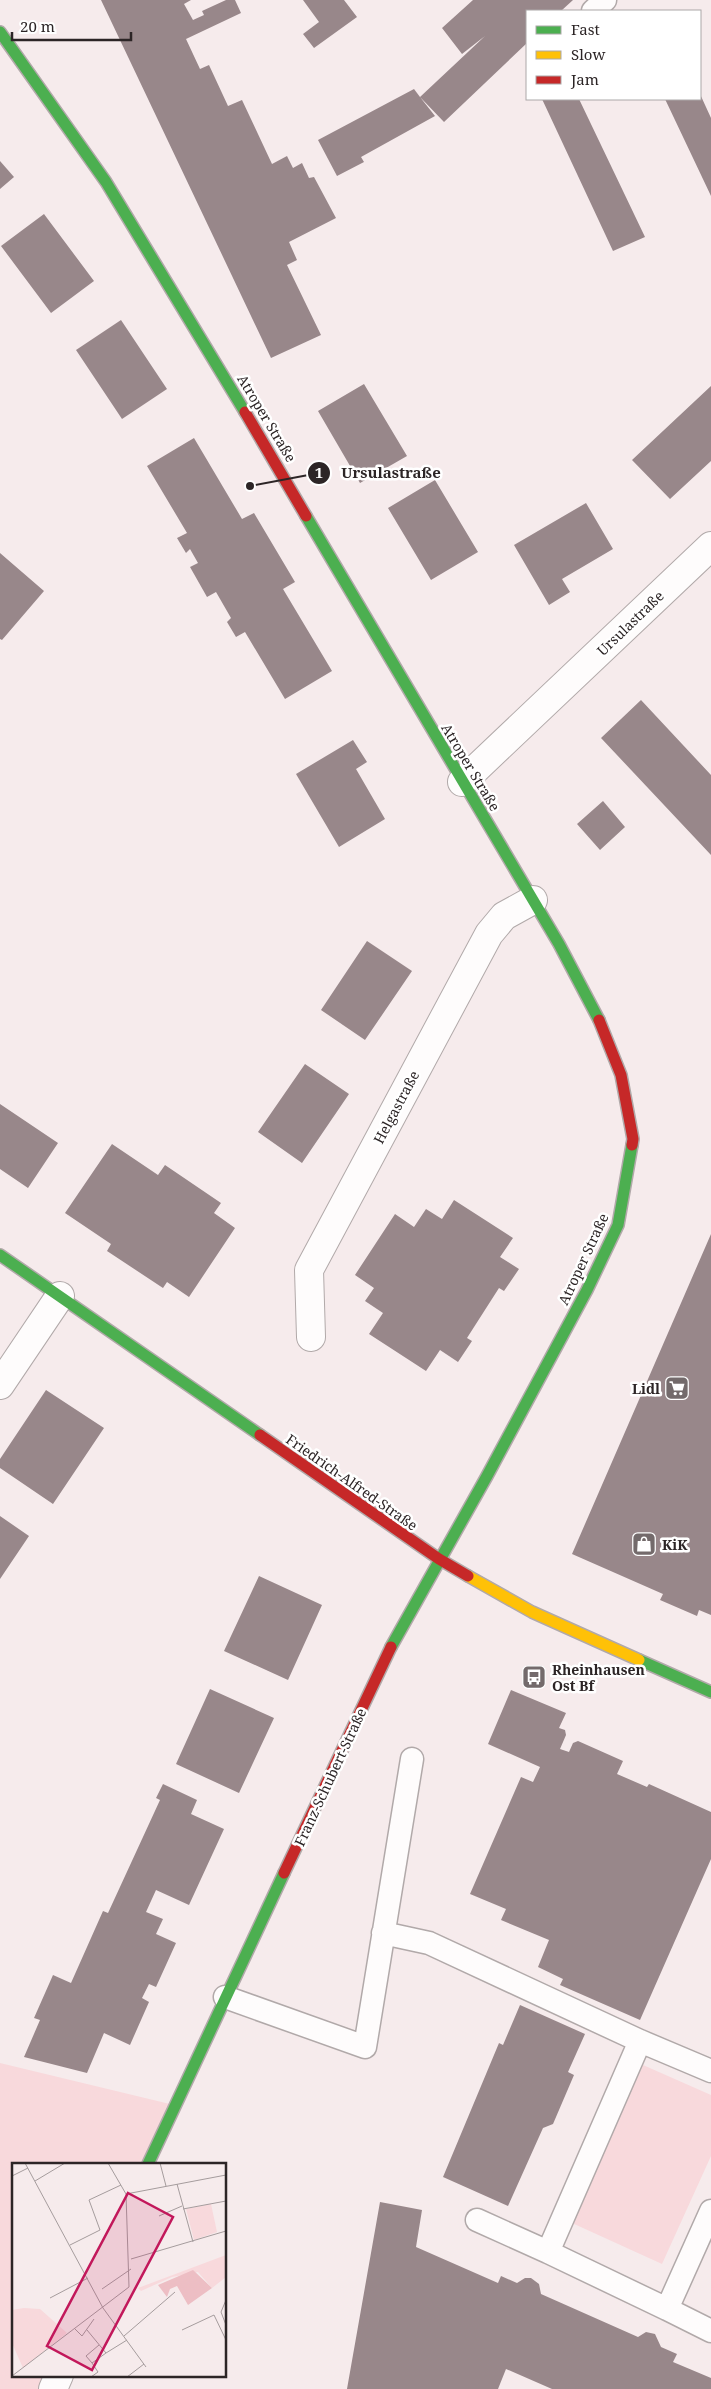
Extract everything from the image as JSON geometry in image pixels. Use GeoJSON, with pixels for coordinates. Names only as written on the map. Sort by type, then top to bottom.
{"type":"FeatureCollection","features":[{"type":"Feature","properties":{"kind":"street","name":"Atroper Straße"},"geometry":{"type":"LineString","coordinates":[[0,32],[106,182],[194,325],[559,944],[598,1017],[621,1075],[633,1139],[618,1225],[560,1341],[487,1476],[439,1559]]}},
{"type":"Feature","properties":{"kind":"street","name":"Ursulastraße"},"geometry":{"type":"LineString","coordinates":[[462,782],[711,546]]}},
{"type":"Feature","properties":{"kind":"street","name":"Helgastraße"},"geometry":{"type":"LineString","coordinates":[[311,1337],[309,1270],[489,934],[504,916],[533,900]]}},
{"type":"Feature","properties":{"kind":"street","name":"Friedrich-Alfred-Straße"},"geometry":{"type":"LineString","coordinates":[[0,1255],[439,1559],[532,1612],[711,1692]]}},
{"type":"Feature","properties":{"kind":"street"},"geometry":{"type":"LineString","coordinates":[[0,1385],[60,1296]]}},
{"type":"Feature","properties":{"kind":"street","name":"Franz-Schubert-Straße"},"geometry":{"type":"LineString","coordinates":[[148,2163],[388,1652],[439,1559]]}},
{"type":"Feature","properties":{"kind":"street"},"geometry":{"type":"LineString","coordinates":[[53,2389],[59,2376]]}},
{"type":"Feature","properties":{"kind":"lane"},"geometry":{"type":"LineString","coordinates":[[594,10],[605,0]]}},
{"type":"Feature","properties":{"kind":"lane"},"geometry":{"type":"LineString","coordinates":[[225,1997],[365,2047],[382,1933],[412,1759]]}},
{"type":"Feature","properties":{"kind":"lane"},"geometry":{"type":"LineString","coordinates":[[382,1933],[429,1943],[640,2041],[711,2071]]}},
{"type":"Feature","properties":{"kind":"lane"},"geometry":{"type":"LineString","coordinates":[[548,2252],[640,2041]]}},
{"type":"Feature","properties":{"kind":"lane"},"geometry":{"type":"LineString","coordinates":[[667,2309],[711,2212]]}},
{"type":"Feature","properties":{"kind":"lane"},"geometry":{"type":"LineString","coordinates":[[477,2220],[548,2252],[711,2331]]}},
{"type":"Feature","properties":{"kind":"shaded area"},"geometry":{"type":"Polygon","coordinates":[[[0,2063],[174,2105],[148,2163],[12,2163],[12,2376],[54,2376],[48,2389],[0,2389],[0,2063]]]}},
{"type":"Feature","properties":{"kind":"shaded area"},"geometry":{"type":"Polygon","coordinates":[[[643,2065],[711,2095],[711,2156],[662,2264],[572,2223],[643,2065]]]}},
{"type":"Feature","properties":{"kind":"building"},"geometry":{"type":"Polygon","coordinates":[[[101,0],[191,0],[184,4],[193,20],[204,15],[202,11],[226,0],[235,0],[241,13],[186,39],[200,69],[209,65],[228,106],[242,100],[272,164],[287,156],[293,168],[302,163],[309,178],[314,177],[336,218],[289,242],[297,260],[287,265],[321,335],[271,358],[101,0]]]}},
{"type":"Feature","properties":{"kind":"building"},"geometry":{"type":"Polygon","coordinates":[[[303,0],[344,0],[357,17],[314,48],[303,34],[319,22],[303,0]]]}},
{"type":"Feature","properties":{"kind":"building"},"geometry":{"type":"Polygon","coordinates":[[[473,0],[573,0],[562,10],[526,10],[526,44],[444,122],[420,97],[485,36],[462,54],[442,28],[473,0]]]}},
{"type":"Feature","properties":{"kind":"building"},"geometry":{"type":"Polygon","coordinates":[[[414,89],[435,116],[361,157],[364,162],[337,176],[318,140],[414,89]]]}},
{"type":"Feature","properties":{"kind":"building"},"geometry":{"type":"Polygon","coordinates":[[[701,96],[711,118],[711,196],[665,100],[701,100],[701,96]]]}},
{"type":"Feature","properties":{"kind":"building"},"geometry":{"type":"Polygon","coordinates":[[[542,100],[579,100],[645,237],[613,251],[542,100]]]}},
{"type":"Feature","properties":{"kind":"building"},"geometry":{"type":"Polygon","coordinates":[[[0,161],[14,177],[0,189],[0,161]]]}},
{"type":"Feature","properties":{"kind":"building"},"geometry":{"type":"Polygon","coordinates":[[[44,214],[94,281],[51,313],[1,246],[44,214]]]}},
{"type":"Feature","properties":{"kind":"building"},"geometry":{"type":"Polygon","coordinates":[[[121,320],[167,389],[122,419],[76,350],[121,320]]]}},
{"type":"Feature","properties":{"kind":"building"},"geometry":{"type":"Polygon","coordinates":[[[364,384],[407,456],[360,483],[318,411],[364,384]]]}},
{"type":"Feature","properties":{"kind":"building"},"geometry":{"type":"Polygon","coordinates":[[[711,386],[711,461],[670,499],[632,460],[711,386]]]}},
{"type":"Feature","properties":{"kind":"building"},"geometry":{"type":"Polygon","coordinates":[[[194,438],[242,519],[254,513],[295,582],[283,589],[332,671],[285,699],[245,632],[236,637],[227,622],[231,618],[216,592],[207,597],[190,567],[198,563],[190,549],[186,553],[177,538],[187,533],[147,466],[194,438]]]}},
{"type":"Feature","properties":{"kind":"building"},"geometry":{"type":"Polygon","coordinates":[[[435,480],[478,552],[431,580],[388,508],[435,480]]]}},
{"type":"Feature","properties":{"kind":"building"},"geometry":{"type":"Polygon","coordinates":[[[586,503],[613,549],[562,579],[570,592],[549,605],[514,545],[586,503]]]}},
{"type":"Feature","properties":{"kind":"building"},"geometry":{"type":"Polygon","coordinates":[[[0,553],[44,591],[2,640],[0,639],[0,553]]]}},
{"type":"Feature","properties":{"kind":"building"},"geometry":{"type":"Polygon","coordinates":[[[641,700],[711,775],[711,855],[601,738],[641,700]]]}},
{"type":"Feature","properties":{"kind":"building"},"geometry":{"type":"Polygon","coordinates":[[[353,740],[367,762],[356,769],[385,819],[339,847],[296,774],[353,740]]]}},
{"type":"Feature","properties":{"kind":"building"},"geometry":{"type":"Polygon","coordinates":[[[603,801],[625,827],[600,850],[577,824],[603,801]]]}},
{"type":"Feature","properties":{"kind":"building"},"geometry":{"type":"Polygon","coordinates":[[[367,941],[412,971],[365,1040],[321,1010],[367,941]]]}},
{"type":"Feature","properties":{"kind":"building"},"geometry":{"type":"Polygon","coordinates":[[[305,1064],[349,1094],[302,1163],[258,1132],[305,1064]]]}},
{"type":"Feature","properties":{"kind":"building"},"geometry":{"type":"Polygon","coordinates":[[[0,1104],[58,1143],[28,1188],[0,1169],[0,1104]]]}},
{"type":"Feature","properties":{"kind":"building"},"geometry":{"type":"Polygon","coordinates":[[[112,1144],[158,1175],[165,1165],[221,1203],[214,1213],[235,1228],[189,1297],[167,1282],[163,1288],[107,1251],[111,1244],[65,1213],[112,1144]]]}},
{"type":"Feature","properties":{"kind":"building"},"geometry":{"type":"Polygon","coordinates":[[[454,1200],[513,1238],[500,1257],[519,1269],[504,1291],[499,1288],[467,1338],[472,1341],[458,1362],[440,1350],[426,1371],[369,1334],[383,1313],[365,1301],[374,1288],[355,1275],[395,1214],[414,1227],[426,1209],[442,1219],[454,1200]]]}},
{"type":"Feature","properties":{"kind":"building"},"geometry":{"type":"Polygon","coordinates":[[[711,1234],[711,1615],[699,1610],[697,1616],[660,1600],[663,1594],[572,1554],[711,1234]]]}},
{"type":"Feature","properties":{"kind":"building"},"geometry":{"type":"Polygon","coordinates":[[[46,1390],[104,1428],[53,1504],[0,1468],[0,1459],[46,1390]]]}},
{"type":"Feature","properties":{"kind":"building"},"geometry":{"type":"Polygon","coordinates":[[[0,1516],[29,1536],[0,1579],[0,1516]]]}},
{"type":"Feature","properties":{"kind":"building"},"geometry":{"type":"Polygon","coordinates":[[[259,1576],[322,1605],[288,1680],[224,1651],[259,1576]]]}},
{"type":"Feature","properties":{"kind":"building"},"geometry":{"type":"Polygon","coordinates":[[[210,1689],[274,1718],[239,1793],[176,1764],[210,1689]]]}},
{"type":"Feature","properties":{"kind":"building"},"geometry":{"type":"Polygon","coordinates":[[[511,1690],[566,1713],[559,1728],[565,1730],[566,1735],[560,1749],[569,1752],[573,1743],[578,1741],[623,1761],[617,1774],[647,1787],[649,1784],[711,1812],[711,1859],[640,2020],[560,1985],[563,1979],[538,1967],[549,1940],[501,1920],[506,1909],[470,1894],[521,1777],[533,1782],[540,1767],[488,1744],[511,1690]]]}},
{"type":"Feature","properties":{"kind":"building"},"geometry":{"type":"Polygon","coordinates":[[[163,1784],[197,1800],[191,1814],[224,1829],[189,1905],[156,1890],[146,1912],[163,1919],[156,1934],[176,1943],[156,1987],[149,1984],[142,1998],[149,2002],[130,2045],[104,2033],[87,2073],[24,2057],[40,2020],[34,2018],[53,1975],[71,1983],[103,1911],[108,1913],[160,1800],[156,1798],[163,1784]]]}},
{"type":"Feature","properties":{"kind":"building"},"geometry":{"type":"Polygon","coordinates":[[[520,2005],[585,2034],[568,2072],[574,2075],[553,2124],[543,2128],[508,2206],[443,2177],[499,2043],[503,2045],[520,2005]]]}},
{"type":"Feature","properties":{"kind":"building"},"geometry":{"type":"Polygon","coordinates":[[[380,2202],[422,2210],[416,2247],[498,2283],[501,2276],[517,2283],[525,2278],[531,2278],[539,2284],[541,2294],[638,2337],[646,2332],[655,2334],[661,2347],[677,2354],[673,2362],[711,2378],[711,2389],[552,2389],[506,2369],[498,2389],[347,2389],[380,2202]]]}},
{"type":"Feature","properties":{"kind":"traffic: fast"},"geometry":{"type":"LineString","coordinates":[[0,32],[106,182],[245,412]]}},
{"type":"Feature","properties":{"kind":"traffic: fast"},"geometry":{"type":"LineString","coordinates":[[306,516],[559,944],[599,1020]]}},
{"type":"Feature","properties":{"kind":"traffic: fast"},"geometry":{"type":"LineString","coordinates":[[391,1647],[487,1476],[587,1290],[618,1225],[632,1145]]}},
{"type":"Feature","properties":{"kind":"traffic: fast"},"geometry":{"type":"LineString","coordinates":[[0,1255],[260,1435]]}},
{"type":"Feature","properties":{"kind":"traffic: fast"},"geometry":{"type":"LineString","coordinates":[[639,1660],[711,1692]]}},
{"type":"Feature","properties":{"kind":"traffic: fast"},"geometry":{"type":"LineString","coordinates":[[148,2163],[284,1873]]}},
{"type":"Feature","properties":{"kind":"traffic: slow"},"geometry":{"type":"LineString","coordinates":[[468,1576],[532,1612],[639,1660]]}},
{"type":"Feature","properties":{"kind":"traffic: jam"},"geometry":{"type":"LineString","coordinates":[[245,412],[306,516]]}},
{"type":"Feature","properties":{"kind":"traffic: jam"},"geometry":{"type":"LineString","coordinates":[[599,1020],[621,1075],[633,1139],[632,1145]]}},
{"type":"Feature","properties":{"kind":"traffic: jam"},"geometry":{"type":"LineString","coordinates":[[260,1435],[439,1559],[468,1576]]}},
{"type":"Feature","properties":{"kind":"traffic: jam"},"geometry":{"type":"LineString","coordinates":[[284,1873],[391,1647]]}},
{"type":"Feature","properties":{"kind":"place","name":"Ursulastraße"},"geometry":{"type":"Point","coordinates":[250,486]}},
{"type":"Feature","properties":{"kind":"place","name":"Lidl"},"geometry":{"type":"Point","coordinates":[677,1388]}},
{"type":"Feature","properties":{"kind":"place","name":"KiK"},"geometry":{"type":"Point","coordinates":[644,1544]}},
{"type":"Feature","properties":{"kind":"place","name":"Rheinhausen Ost Bf"},"geometry":{"type":"Point","coordinates":[534,1677]}}]}
